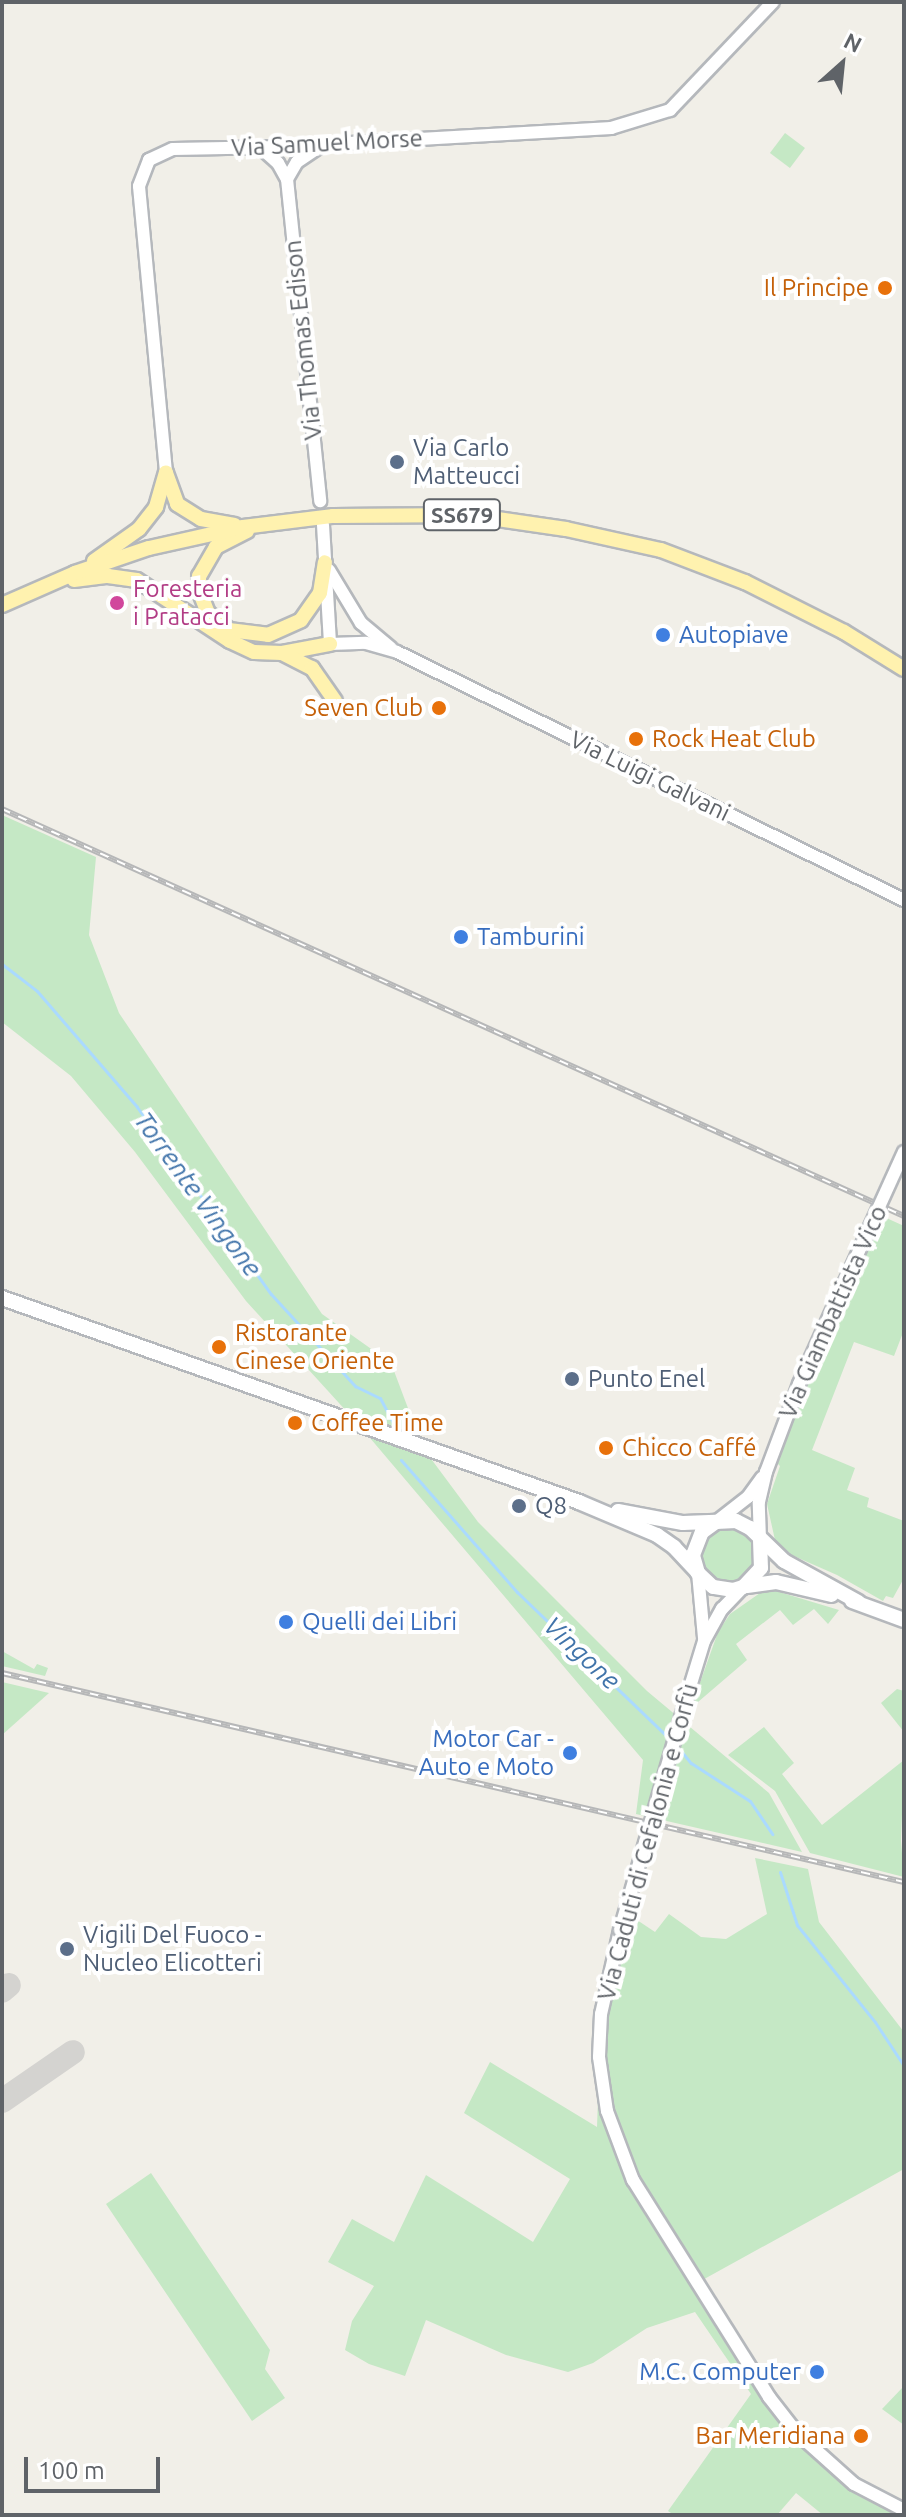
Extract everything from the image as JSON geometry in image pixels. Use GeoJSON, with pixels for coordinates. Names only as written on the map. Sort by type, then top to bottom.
{"type":"FeatureCollection","features":[{"type":"Feature","properties":{"kind":"main road"},"geometry":{"type":"LineString","coordinates":[[166,472],[177,504],[201,519],[243,527]]}},
{"type":"Feature","properties":{"kind":"main road"},"geometry":{"type":"LineString","coordinates":[[75,573],[139,529],[156,507],[166,472]]}},
{"type":"Feature","properties":{"kind":"main road","name":"SS679"},"geometry":{"type":"LineString","coordinates":[[2,605],[75,573],[149,548],[243,527],[333,516],[470,515],[566,529],[661,550],[745,582],[844,632],[904,669]]}},
{"type":"Feature","properties":{"kind":"main road"},"geometry":{"type":"LineString","coordinates":[[260,524],[216,547],[199,576],[199,590],[208,613],[229,630],[260,644],[327,645]]}},
{"type":"Feature","properties":{"kind":"main road"},"geometry":{"type":"LineString","coordinates":[[229,630],[268,635],[301,620],[320,593],[325,562]]}},
{"type":"Feature","properties":{"kind":"main road"},"geometry":{"type":"LineString","coordinates":[[57,582],[108,576],[137,580],[241,648],[282,653],[327,645]]}},
{"type":"Feature","properties":{"kind":"main road"},"geometry":{"type":"LineString","coordinates":[[282,653],[312,668],[335,701]]}},
{"type":"Feature","properties":{"kind":"main road"},"geometry":{"type":"LineString","coordinates":[[2,1298],[579,1502],[657,1535],[705,1581],[723,1590],[776,1582],[793,1584],[858,1602],[904,1620]]}},
{"type":"Feature","properties":{"kind":"main road"},"geometry":{"type":"LineString","coordinates":[[579,1502],[669,1521],[743,1523],[784,1561],[858,1602]]}},
{"type":"Feature","properties":{"kind":"main road"},"geometry":{"type":"LineString","coordinates":[[698,1573],[695,1546],[702,1532],[716,1522]]}},
{"type":"Feature","properties":{"kind":"main road"},"geometry":{"type":"LineString","coordinates":[[743,1587],[761,1568],[760,1540]]}},
{"type":"Feature","properties":{"kind":"street","name":"Via Samuel Morse"},"geometry":{"type":"LineString","coordinates":[[166,472],[139,186],[149,160],[173,149],[611,128],[670,110],[773,2]]}},
{"type":"Feature","properties":{"kind":"street"},"geometry":{"type":"LineString","coordinates":[[287,179],[297,162],[311,150],[326,144]]}},
{"type":"Feature","properties":{"kind":"street"},"geometry":{"type":"LineString","coordinates":[[284,146],[297,162]]}},
{"type":"Feature","properties":{"kind":"street"},"geometry":{"type":"LineString","coordinates":[[278,163],[284,146]]}},
{"type":"Feature","properties":{"kind":"street"},"geometry":{"type":"LineString","coordinates":[[260,147],[278,163],[287,179]]}},
{"type":"Feature","properties":{"kind":"street","name":"Via Thomas Edison"},"geometry":{"type":"LineString","coordinates":[[287,179],[320,501]]}},
{"type":"Feature","properties":{"kind":"street"},"geometry":{"type":"LineString","coordinates":[[323,525],[327,645]]}},
{"type":"Feature","properties":{"kind":"street","name":"Via Luigi Galvani"},"geometry":{"type":"LineString","coordinates":[[325,562],[361,623],[397,652]]}},
{"type":"Feature","properties":{"kind":"street","name":"Via Luigi Galvani"},"geometry":{"type":"LineString","coordinates":[[327,645],[366,643],[397,652],[904,900]]}},
{"type":"Feature","properties":{"kind":"street","name":"Via Giambattista Vico"},"geometry":{"type":"LineString","coordinates":[[760,1540],[759,1502],[766,1472],[799,1384],[904,1152]]}},
{"type":"Feature","properties":{"kind":"street","name":"Via Giambattista Vico"},"geometry":{"type":"LineString","coordinates":[[716,1522],[748,1497],[766,1472]]}},
{"type":"Feature","properties":{"kind":"street","name":"Via Caduti di Cefalonia e Corfù"},"geometry":{"type":"LineString","coordinates":[[698,1573],[704,1641]]}},
{"type":"Feature","properties":{"kind":"street","name":"Via Caduti di Cefalonia e Corfù"},"geometry":{"type":"LineString","coordinates":[[743,1587],[722,1609],[704,1641],[620,1930],[603,2002],[599,2057],[607,2111],[633,2180],[761,2384],[797,2433],[854,2484],[904,2510]]}},
{"type":"Feature","properties":{"kind":"green space"},"geometry":{"type":"Polygon","coordinates":[[[785,133],[805,148],[790,168],[770,153],[785,133]]]}},
{"type":"Feature","properties":{"kind":"green space"},"geometry":{"type":"Polygon","coordinates":[[[2,815],[96,857],[89,935],[119,1013],[322,1314],[391,1363],[423,1448],[478,1522],[647,1691],[769,1793],[802,1852],[636,1814],[643,1760],[359,1425],[246,1301],[135,1152],[71,1076],[2,1022],[2,815]]]}},
{"type":"Feature","properties":{"kind":"green space"},"geometry":{"type":"Polygon","coordinates":[[[882,1216],[904,1226],[904,1330],[894,1356],[854,1342],[812,1450],[855,1468],[847,1490],[869,1498],[867,1507],[904,1521],[904,1578],[893,1598],[886,1596],[883,1601],[837,1575],[787,1553],[775,1540],[767,1504],[780,1466],[777,1463],[811,1373],[882,1216]]]}},
{"type":"Feature","properties":{"kind":"green space"},"geometry":{"type":"Polygon","coordinates":[[[729,1528],[748,1536],[756,1555],[748,1574],[729,1582],[710,1574],[702,1555],[710,1536],[729,1528]]]}},
{"type":"Feature","properties":{"kind":"green space"},"geometry":{"type":"Polygon","coordinates":[[[776,1591],[839,1610],[828,1624],[814,1609],[793,1625],[780,1610],[736,1644],[747,1660],[691,1708],[718,1632],[730,1614],[760,1593],[776,1591]]]}},
{"type":"Feature","properties":{"kind":"green space"},"geometry":{"type":"Polygon","coordinates":[[[2,1651],[34,1669],[37,1664],[48,1668],[45,1676],[2,1666],[2,1651]]]}},
{"type":"Feature","properties":{"kind":"green space"},"geometry":{"type":"Polygon","coordinates":[[[2,1682],[49,1693],[2,1735],[2,1682]]]}},
{"type":"Feature","properties":{"kind":"green space"},"geometry":{"type":"Polygon","coordinates":[[[897,1689],[904,1691],[904,1732],[881,1703],[897,1689]]]}},
{"type":"Feature","properties":{"kind":"green space"},"geometry":{"type":"Polygon","coordinates":[[[764,1727],[794,1763],[782,1774],[822,1825],[904,1760],[901,1841],[904,1877],[810,1853],[775,1791],[728,1755],[764,1727]]]}},
{"type":"Feature","properties":{"kind":"green space"},"geometry":{"type":"Polygon","coordinates":[[[755,1858],[808,1869],[819,1922],[904,2032],[904,2169],[697,2283],[797,2433],[904,2515],[823,2515],[796,2493],[777,2515],[674,2515],[668,2511],[751,2394],[695,2312],[647,2328],[593,2363],[568,2372],[506,2355],[426,2320],[405,2376],[369,2364],[345,2350],[352,2321],[374,2286],[328,2262],[352,2219],[394,2242],[426,2175],[533,2242],[570,2179],[464,2113],[490,2062],[597,2127],[601,2014],[625,1912],[655,1932],[669,1914],[701,1937],[726,1939],[767,1914],[755,1858]]]}},
{"type":"Feature","properties":{"kind":"green space"},"geometry":{"type":"Polygon","coordinates":[[[151,2173],[270,2350],[265,2369],[285,2398],[252,2421],[106,2204],[151,2173]]]}},
{"type":"Feature","properties":{"kind":"green space"},"geometry":{"type":"Polygon","coordinates":[[[904,2386],[904,2425],[882,2409],[904,2386]]]}},
{"type":"Feature","properties":{"kind":"waterway","name":"Torrente Vingone"},"geometry":{"type":"LineString","coordinates":[[2,964],[37,991],[137,1107],[271,1294],[355,1386],[380,1398],[393,1422]]}},
{"type":"Feature","properties":{"kind":"waterway","name":"Vingone"},"geometry":{"type":"LineString","coordinates":[[401,1460],[517,1592],[672,1741]]}},
{"type":"Feature","properties":{"kind":"waterway","name":"Vingone"},"geometry":{"type":"LineString","coordinates":[[677,1746],[691,1763],[750,1801],[772,1834]]}},
{"type":"Feature","properties":{"kind":"waterway","name":"Vingone"},"geometry":{"type":"LineString","coordinates":[[780,1872],[797,1925],[875,2022],[904,2066]]}},
{"type":"Feature","properties":{"kind":"taxiway"},"geometry":{"type":"LineString","coordinates":[[2,1991],[9,1985]]}},
{"type":"Feature","properties":{"kind":"taxiway"},"geometry":{"type":"LineString","coordinates":[[2,2101],[73,2052]]}},
{"type":"Feature","properties":{"kind":"railway"},"geometry":{"type":"LineString","coordinates":[[2,809],[904,1216]]}},
{"type":"Feature","properties":{"kind":"railway"},"geometry":{"type":"LineString","coordinates":[[2,1673],[904,1882]]}},
{"type":"Feature","properties":{"kind":"place","name":"Il Principe"},"geometry":{"type":"Point","coordinates":[885,288]}},
{"type":"Feature","properties":{"kind":"place","name":"Via Carlo Matteucci"},"geometry":{"type":"Point","coordinates":[397,462]}},
{"type":"Feature","properties":{"kind":"place","name":"Foresteria i Pratacci"},"geometry":{"type":"Point","coordinates":[117,603]}},
{"type":"Feature","properties":{"kind":"place","name":"Autopiave"},"geometry":{"type":"Point","coordinates":[663,635]}},
{"type":"Feature","properties":{"kind":"place","name":"Seven Club"},"geometry":{"type":"Point","coordinates":[439,708]}},
{"type":"Feature","properties":{"kind":"place","name":"Rock Heat Club"},"geometry":{"type":"Point","coordinates":[636,739]}},
{"type":"Feature","properties":{"kind":"place","name":"Tamburini"},"geometry":{"type":"Point","coordinates":[461,937]}},
{"type":"Feature","properties":{"kind":"place","name":"Ristorante Cinese Oriente"},"geometry":{"type":"Point","coordinates":[219,1347]}},
{"type":"Feature","properties":{"kind":"place","name":"Punto Enel"},"geometry":{"type":"Point","coordinates":[572,1379]}},
{"type":"Feature","properties":{"kind":"place","name":"Coffee Time"},"geometry":{"type":"Point","coordinates":[295,1423]}},
{"type":"Feature","properties":{"kind":"place","name":"Chicco Caffé"},"geometry":{"type":"Point","coordinates":[606,1448]}},
{"type":"Feature","properties":{"kind":"place","name":"Q8"},"geometry":{"type":"Point","coordinates":[519,1506]}},
{"type":"Feature","properties":{"kind":"place","name":"Quelli dei Libri"},"geometry":{"type":"Point","coordinates":[286,1622]}},
{"type":"Feature","properties":{"kind":"place","name":"Motor Car - Auto e Moto"},"geometry":{"type":"Point","coordinates":[570,1753]}},
{"type":"Feature","properties":{"kind":"place","name":"Vigili Del Fuoco - Nucleo Elicotteri"},"geometry":{"type":"Point","coordinates":[67,1949]}},
{"type":"Feature","properties":{"kind":"place","name":"M.C. Computer"},"geometry":{"type":"Point","coordinates":[817,2372]}},
{"type":"Feature","properties":{"kind":"place","name":"Bar Meridiana"},"geometry":{"type":"Point","coordinates":[861,2436]}}]}
